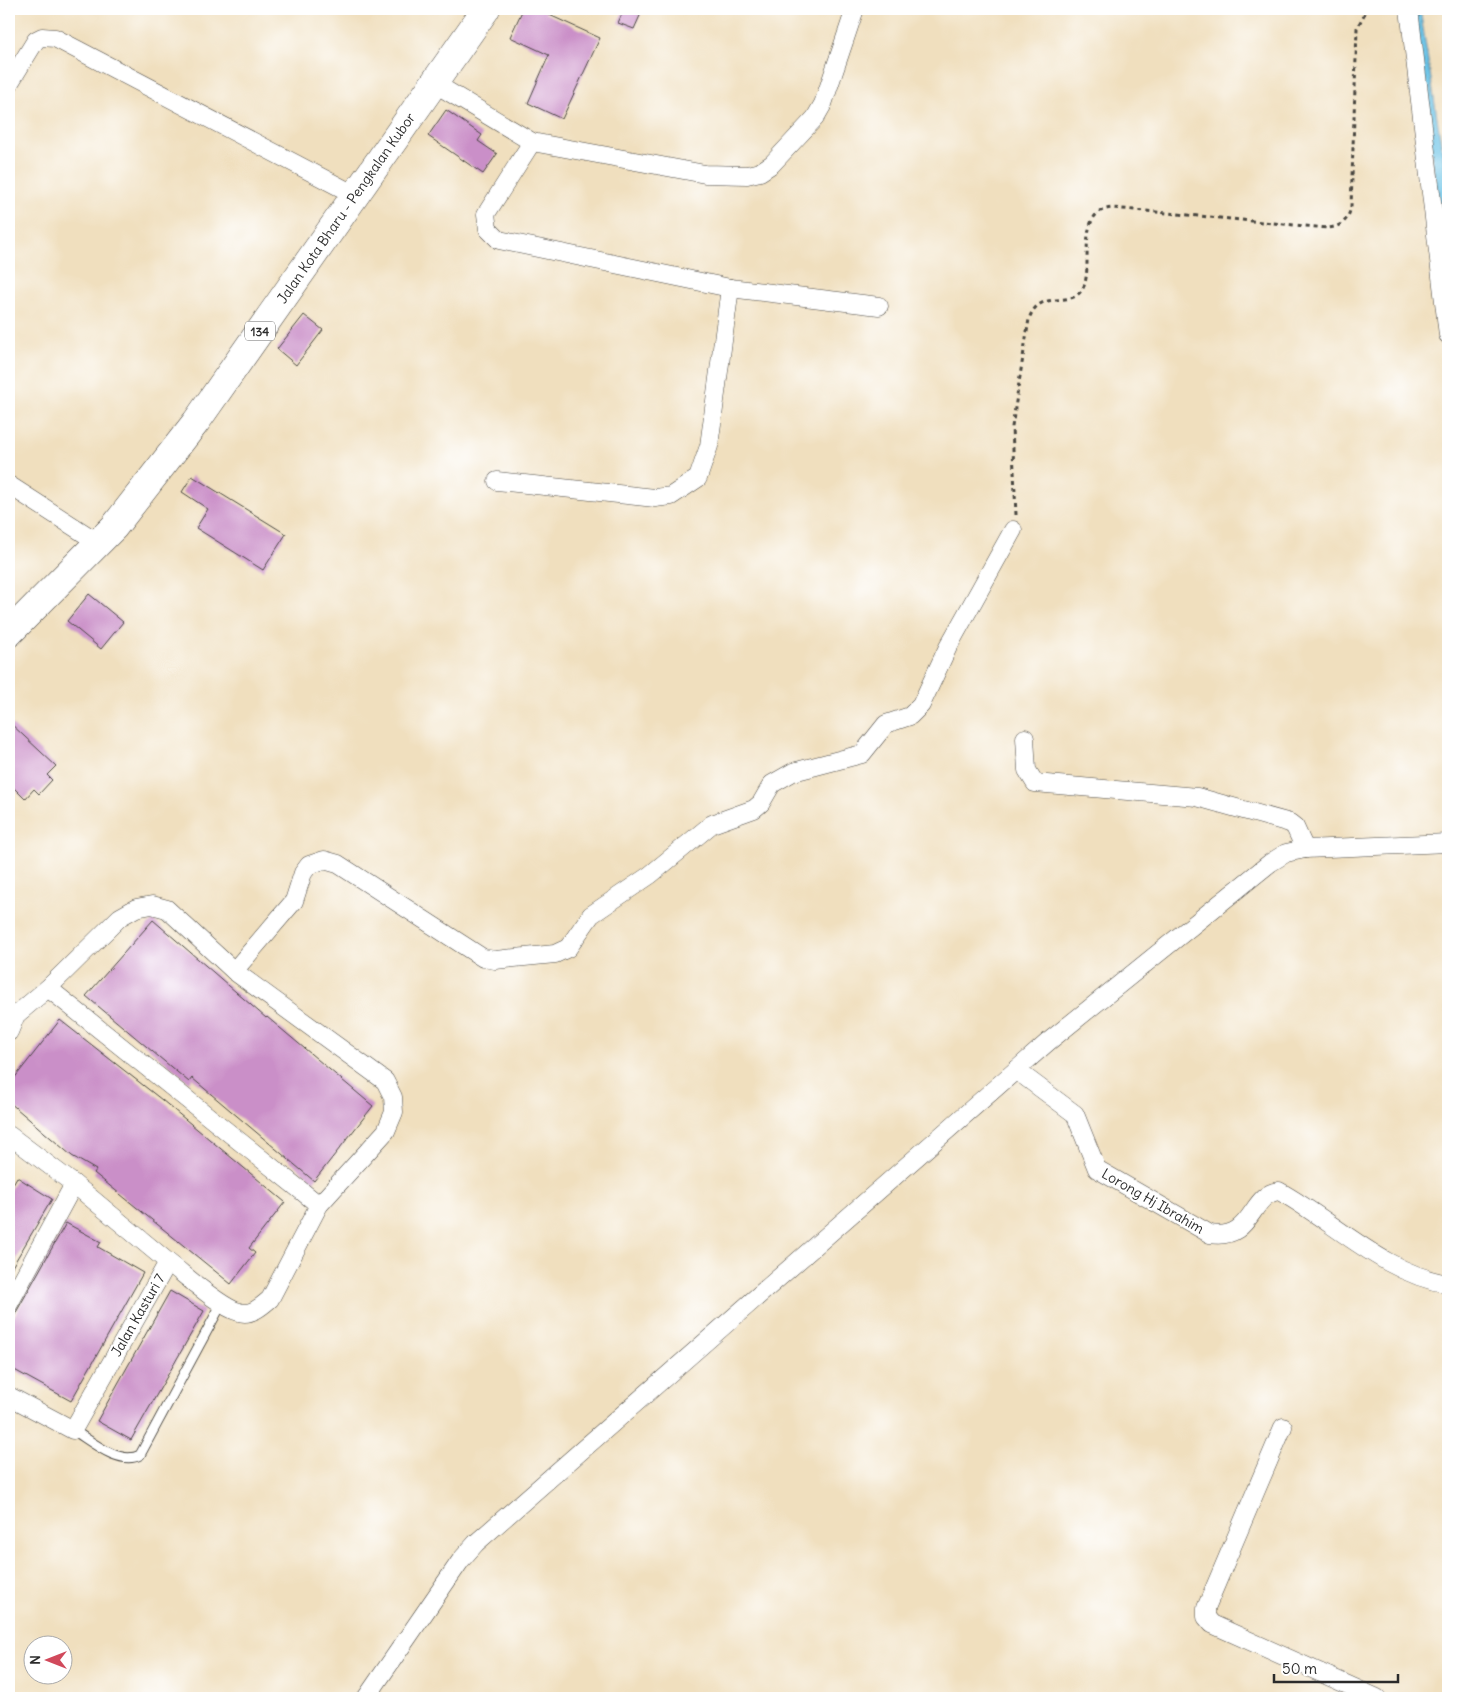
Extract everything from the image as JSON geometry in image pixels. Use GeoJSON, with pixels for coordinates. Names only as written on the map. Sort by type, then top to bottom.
{"type":"FeatureCollection","features":[{"type":"Feature","properties":{"kind":"main road","name":"Jalan Kota Bharu - Pengkalan Kubor"},"geometry":{"type":"LineString","coordinates":[[9,633],[99,543],[196,422],[486,9]]}},
{"type":"Feature","properties":{"kind":"street"},"geometry":{"type":"LineString","coordinates":[[434,83],[532,142],[594,152],[680,171],[747,176],[760,172],[772,164],[815,118],[823,104],[854,9]]}},
{"type":"Feature","properties":{"kind":"street"},"geometry":{"type":"LineString","coordinates":[[1409,9],[1448,334]]}},
{"type":"Feature","properties":{"kind":"street"},"geometry":{"type":"LineString","coordinates":[[9,84],[36,40],[42,37],[55,38],[355,196]]}},
{"type":"Feature","properties":{"kind":"street"},"geometry":{"type":"LineString","coordinates":[[532,142],[489,206],[485,222],[492,236],[507,243],[730,288],[879,306]]}},
{"type":"Feature","properties":{"kind":"street"},"geometry":{"type":"LineString","coordinates":[[497,481],[656,498],[671,496],[686,488],[698,478],[709,446],[730,288]]}},
{"type":"Feature","properties":{"kind":"street"},"geometry":{"type":"LineString","coordinates":[[9,485],[99,543]]}},
{"type":"Feature","properties":{"kind":"street"},"geometry":{"type":"LineString","coordinates":[[234,971],[294,901],[303,873],[312,863],[324,860],[338,864],[483,958],[495,960],[555,954],[564,951],[591,915],[650,875],[712,824],[754,809],[761,803],[772,784],[793,772],[862,754],[886,724],[914,713],[921,705],[948,647],[1013,530]]}},
{"type":"Feature","properties":{"kind":"street"},"geometry":{"type":"LineString","coordinates":[[1025,738],[1027,770],[1035,783],[1197,797],[1290,823],[1295,827],[1305,849]]}},
{"type":"Feature","properties":{"kind":"street"},"geometry":{"type":"LineString","coordinates":[[366,1698],[461,1560],[476,1544],[1016,1070],[1270,863],[1286,853],[1305,849],[1448,843]]}},
{"type":"Feature","properties":{"kind":"street"},"geometry":{"type":"LineString","coordinates":[[9,1032],[12,1012],[48,988],[120,917],[136,908],[152,905],[167,909],[234,971],[385,1081],[393,1097],[394,1112],[386,1131],[319,1205],[270,1299],[258,1310],[240,1313],[222,1303],[168,1262]]}},
{"type":"Feature","properties":{"kind":"street"},"geometry":{"type":"LineString","coordinates":[[48,988],[319,1205]]}},
{"type":"Feature","properties":{"kind":"street","name":"Lorong Hj Ibrahim"},"geometry":{"type":"LineString","coordinates":[[1016,1070],[1075,1114],[1097,1169],[1210,1234],[1230,1234],[1240,1229],[1266,1196],[1272,1192],[1279,1191],[1358,1245],[1407,1271],[1448,1284]]}},
{"type":"Feature","properties":{"kind":"street","name":"Jalan Kasturi 7"},"geometry":{"type":"LineString","coordinates":[[9,1135],[74,1184],[168,1262],[72,1430]]}},
{"type":"Feature","properties":{"kind":"street"},"geometry":{"type":"LineString","coordinates":[[9,1304],[74,1184]]}},
{"type":"Feature","properties":{"kind":"street"},"geometry":{"type":"LineString","coordinates":[[9,1396],[72,1430]]}},
{"type":"Feature","properties":{"kind":"street"},"geometry":{"type":"LineString","coordinates":[[1282,1427],[1206,1608],[1206,1618],[1212,1624],[1377,1698]]}},
{"type":"Feature","properties":{"kind":"lane"},"geometry":{"type":"LineString","coordinates":[[72,1430],[118,1457],[131,1459],[140,1455],[222,1303]]}},
{"type":"Feature","properties":{"kind":"path"},"geometry":{"type":"LineString","coordinates":[[1013,530],[1016,518],[1012,427],[1029,319],[1035,307],[1039,304],[1045,301],[1070,299],[1081,291],[1086,279],[1089,229],[1094,216],[1106,209],[1113,208],[1327,228],[1341,225],[1346,220],[1351,207],[1357,28],[1367,9]]}},
{"type":"Feature","properties":{"kind":"water"},"geometry":{"type":"Polygon","coordinates":[[[1411,9],[1420,9],[1448,188],[1448,273],[1411,9]]]}},
{"type":"Feature","properties":{"kind":"building"},"geometry":{"type":"Polygon","coordinates":[[[523,9],[547,9],[545,13],[600,38],[562,119],[528,103],[549,55],[510,37],[523,9]]]}},
{"type":"Feature","properties":{"kind":"building"},"geometry":{"type":"Polygon","coordinates":[[[624,9],[643,9],[634,29],[618,23],[624,9]]]}},
{"type":"Feature","properties":{"kind":"building"},"geometry":{"type":"Polygon","coordinates":[[[446,110],[482,135],[478,141],[497,154],[483,174],[428,136],[446,110]]]}},
{"type":"Feature","properties":{"kind":"building"},"geometry":{"type":"Polygon","coordinates":[[[304,315],[323,330],[296,365],[277,349],[304,315]]]}},
{"type":"Feature","properties":{"kind":"building"},"geometry":{"type":"Polygon","coordinates":[[[192,476],[286,534],[263,570],[196,528],[208,509],[182,492],[192,476]]]}},
{"type":"Feature","properties":{"kind":"building"},"geometry":{"type":"Polygon","coordinates":[[[89,594],[123,622],[101,649],[67,621],[89,594]]]}},
{"type":"Feature","properties":{"kind":"building"},"geometry":{"type":"Polygon","coordinates":[[[9,722],[56,766],[47,775],[52,780],[39,794],[34,789],[25,799],[9,783],[9,722]]]}},
{"type":"Feature","properties":{"kind":"building"},"geometry":{"type":"Polygon","coordinates":[[[153,920],[266,1018],[373,1106],[314,1181],[192,1078],[189,1082],[86,996],[153,920]]]}},
{"type":"Feature","properties":{"kind":"building"},"geometry":{"type":"Polygon","coordinates":[[[60,1020],[162,1100],[285,1202],[249,1248],[255,1253],[231,1284],[94,1173],[96,1170],[72,1156],[9,1102],[9,1085],[60,1020]]]}},
{"type":"Feature","properties":{"kind":"building"},"geometry":{"type":"Polygon","coordinates":[[[17,1177],[52,1199],[9,1272],[9,1191],[17,1177]]]}},
{"type":"Feature","properties":{"kind":"building"},"geometry":{"type":"Polygon","coordinates":[[[66,1223],[101,1242],[98,1247],[143,1273],[71,1401],[9,1367],[9,1325],[66,1223]]]}},
{"type":"Feature","properties":{"kind":"building"},"geometry":{"type":"Polygon","coordinates":[[[170,1291],[204,1311],[131,1440],[97,1421],[170,1291]]]}}]}
